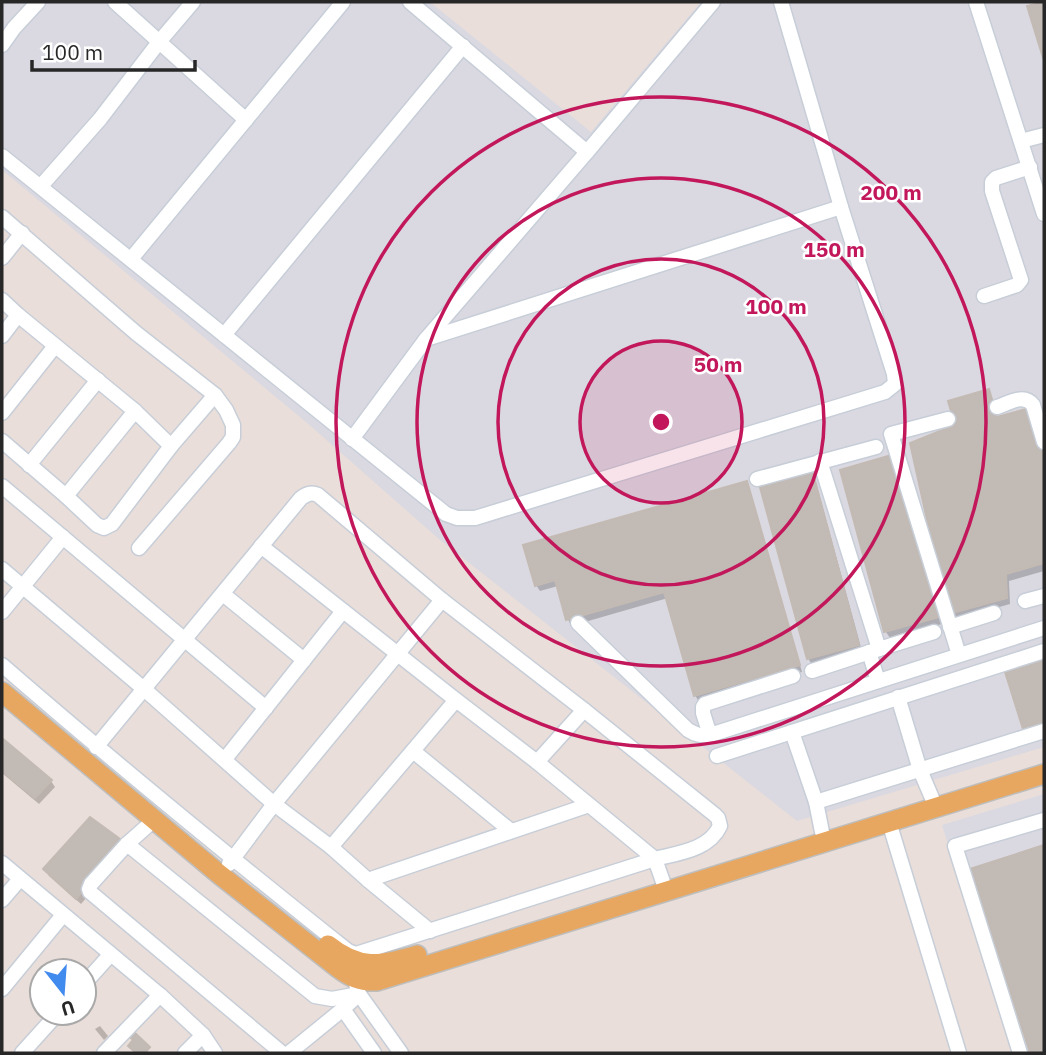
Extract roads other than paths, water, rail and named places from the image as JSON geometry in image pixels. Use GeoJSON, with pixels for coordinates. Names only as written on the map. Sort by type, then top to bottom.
{"type":"FeatureCollection","features":[{"type":"Feature","properties":{"kind":"main road"},"geometry":{"type":"LineString","coordinates":[[4,687],[155,820],[348,976],[358,987],[592,909],[663,882],[1044,763]]}},
{"type":"Feature","properties":{"kind":"main road"},"geometry":{"type":"LineString","coordinates":[[4,687],[231,862],[341,955],[365,963],[395,962],[592,909],[1044,774]]}},
{"type":"Feature","properties":{"kind":"street"},"geometry":{"type":"LineString","coordinates":[[2,44],[37,2]]}},
{"type":"Feature","properties":{"kind":"street"},"geometry":{"type":"LineString","coordinates":[[115,2],[246,120]]}},
{"type":"Feature","properties":{"kind":"street"},"geometry":{"type":"LineString","coordinates":[[41,186],[100,119],[193,2]]}},
{"type":"Feature","properties":{"kind":"street"},"geometry":{"type":"LineString","coordinates":[[131,259],[343,2]]}},
{"type":"Feature","properties":{"kind":"street"},"geometry":{"type":"LineString","coordinates":[[410,2],[587,152]]}},
{"type":"Feature","properties":{"kind":"street"},"geometry":{"type":"LineString","coordinates":[[352,439],[426,339],[713,2]]}},
{"type":"Feature","properties":{"kind":"street"},"geometry":{"type":"LineString","coordinates":[[2,156],[446,514],[466,519],[885,392],[895,384],[781,2]]}},
{"type":"Feature","properties":{"kind":"street"},"geometry":{"type":"LineString","coordinates":[[976,2],[1044,214]]}},
{"type":"Feature","properties":{"kind":"street"},"geometry":{"type":"LineString","coordinates":[[224,335],[463,46]]}},
{"type":"Feature","properties":{"kind":"street"},"geometry":{"type":"LineString","coordinates":[[1021,141],[1044,135]]}},
{"type":"Feature","properties":{"kind":"street"},"geometry":{"type":"LineString","coordinates":[[984,296],[1017,285],[1021,278],[992,191],[992,182],[996,178],[1030,167]]}},
{"type":"Feature","properties":{"kind":"street"},"geometry":{"type":"LineString","coordinates":[[426,339],[841,207]]}},
{"type":"Feature","properties":{"kind":"street"},"geometry":{"type":"LineString","coordinates":[[2,217],[136,333],[215,395],[230,418],[233,437],[139,548]]}},
{"type":"Feature","properties":{"kind":"street"},"geometry":{"type":"LineString","coordinates":[[2,258],[22,233]]}},
{"type":"Feature","properties":{"kind":"street"},"geometry":{"type":"LineString","coordinates":[[2,300],[135,411],[171,446]]}},
{"type":"Feature","properties":{"kind":"street"},"geometry":{"type":"LineString","coordinates":[[2,336],[18,315]]}},
{"type":"Feature","properties":{"kind":"street"},"geometry":{"type":"LineString","coordinates":[[2,413],[55,346]]}},
{"type":"Feature","properties":{"kind":"street"},"geometry":{"type":"LineString","coordinates":[[29,465],[98,380]]}},
{"type":"Feature","properties":{"kind":"street"},"geometry":{"type":"LineString","coordinates":[[2,441],[97,525],[104,528],[112,524],[171,446],[215,395]]}},
{"type":"Feature","properties":{"kind":"street"},"geometry":{"type":"LineString","coordinates":[[997,407],[1022,399],[1030,401],[1044,442]]}},
{"type":"Feature","properties":{"kind":"street"},"geometry":{"type":"LineString","coordinates":[[66,496],[135,411]]}},
{"type":"Feature","properties":{"kind":"street"},"geometry":{"type":"LineString","coordinates":[[948,419],[891,434],[959,655]]}},
{"type":"Feature","properties":{"kind":"street"},"geometry":{"type":"LineString","coordinates":[[757,479],[876,447]]}},
{"type":"Feature","properties":{"kind":"street"},"geometry":{"type":"LineString","coordinates":[[820,461],[874,650],[877,681]]}},
{"type":"Feature","properties":{"kind":"street"},"geometry":{"type":"LineString","coordinates":[[2,486],[266,708]]}},
{"type":"Feature","properties":{"kind":"street"},"geometry":{"type":"LineString","coordinates":[[2,665],[96,747],[231,862],[352,953],[360,953],[693,849],[706,842],[720,826],[718,818],[442,600],[314,493],[301,498],[96,747]]}},
{"type":"Feature","properties":{"kind":"street"},"geometry":{"type":"LineString","coordinates":[[2,612],[63,537]]}},
{"type":"Feature","properties":{"kind":"street"},"geometry":{"type":"LineString","coordinates":[[261,546],[537,762],[654,859],[663,882]]}},
{"type":"Feature","properties":{"kind":"street"},"geometry":{"type":"LineString","coordinates":[[2,569],[274,804],[331,847],[430,931]]}},
{"type":"Feature","properties":{"kind":"street"},"geometry":{"type":"LineString","coordinates":[[223,594],[304,660]]}},
{"type":"Feature","properties":{"kind":"street"},"geometry":{"type":"LineString","coordinates":[[1025,601],[1044,596]]}},
{"type":"Feature","properties":{"kind":"street"},"geometry":{"type":"LineString","coordinates":[[231,862],[274,804],[442,600]]}},
{"type":"Feature","properties":{"kind":"street"},"geometry":{"type":"LineString","coordinates":[[225,760],[343,611]]}},
{"type":"Feature","properties":{"kind":"street"},"geometry":{"type":"LineString","coordinates":[[950,626],[994,613]]}},
{"type":"Feature","properties":{"kind":"street"},"geometry":{"type":"LineString","coordinates":[[578,623],[688,730],[698,735],[710,735],[1044,628]]}},
{"type":"Feature","properties":{"kind":"street"},"geometry":{"type":"LineString","coordinates":[[812,671],[934,632]]}},
{"type":"Feature","properties":{"kind":"street"},"geometry":{"type":"LineString","coordinates":[[716,756],[1044,651]]}},
{"type":"Feature","properties":{"kind":"street"},"geometry":{"type":"LineString","coordinates":[[710,735],[702,707],[705,704],[793,676]]}},
{"type":"Feature","properties":{"kind":"street"},"geometry":{"type":"LineString","coordinates":[[898,697],[920,770],[932,798]]}},
{"type":"Feature","properties":{"kind":"street"},"geometry":{"type":"LineString","coordinates":[[331,847],[456,700]]}},
{"type":"Feature","properties":{"kind":"street"},"geometry":{"type":"LineString","coordinates":[[537,762],[584,710]]}},
{"type":"Feature","properties":{"kind":"street"},"geometry":{"type":"LineString","coordinates":[[816,802],[1044,731]]}},
{"type":"Feature","properties":{"kind":"street"},"geometry":{"type":"LineString","coordinates":[[792,732],[816,802],[822,832]]}},
{"type":"Feature","properties":{"kind":"street"},"geometry":{"type":"LineString","coordinates":[[413,751],[511,831]]}},
{"type":"Feature","properties":{"kind":"street"},"geometry":{"type":"LineString","coordinates":[[368,880],[589,806]]}},
{"type":"Feature","properties":{"kind":"street"},"geometry":{"type":"LineString","coordinates":[[155,820],[127,844],[89,889],[93,896],[282,1053]]}},
{"type":"Feature","properties":{"kind":"street"},"geometry":{"type":"LineString","coordinates":[[1020,1053],[955,846],[1044,820]]}},
{"type":"Feature","properties":{"kind":"street"},"geometry":{"type":"LineString","coordinates":[[889,822],[959,1053]]}},
{"type":"Feature","properties":{"kind":"street"},"geometry":{"type":"LineString","coordinates":[[127,844],[315,996],[332,999],[358,987]]}},
{"type":"Feature","properties":{"kind":"street"},"geometry":{"type":"LineString","coordinates":[[2,863],[160,995],[203,1035],[215,1053]]}},
{"type":"Feature","properties":{"kind":"street"},"geometry":{"type":"LineString","coordinates":[[2,900],[20,879]]}},
{"type":"Feature","properties":{"kind":"street"},"geometry":{"type":"LineString","coordinates":[[2,989],[63,915]]}},
{"type":"Feature","properties":{"kind":"street"},"geometry":{"type":"LineString","coordinates":[[98,968],[110,955]]}},
{"type":"Feature","properties":{"kind":"street"},"geometry":{"type":"LineString","coordinates":[[289,1053],[343,1009],[358,987]]}},
{"type":"Feature","properties":{"kind":"street"},"geometry":{"type":"LineString","coordinates":[[358,987],[401,1053]]}},
{"type":"Feature","properties":{"kind":"street"},"geometry":{"type":"LineString","coordinates":[[104,1053],[160,995]]}},
{"type":"Feature","properties":{"kind":"street"},"geometry":{"type":"LineString","coordinates":[[343,1009],[374,1053]]}},
{"type":"Feature","properties":{"kind":"street"},"geometry":{"type":"LineString","coordinates":[[22,1053],[45,1027]]}},
{"type":"Feature","properties":{"kind":"street"},"geometry":{"type":"LineString","coordinates":[[185,1053],[203,1035]]}}]}
